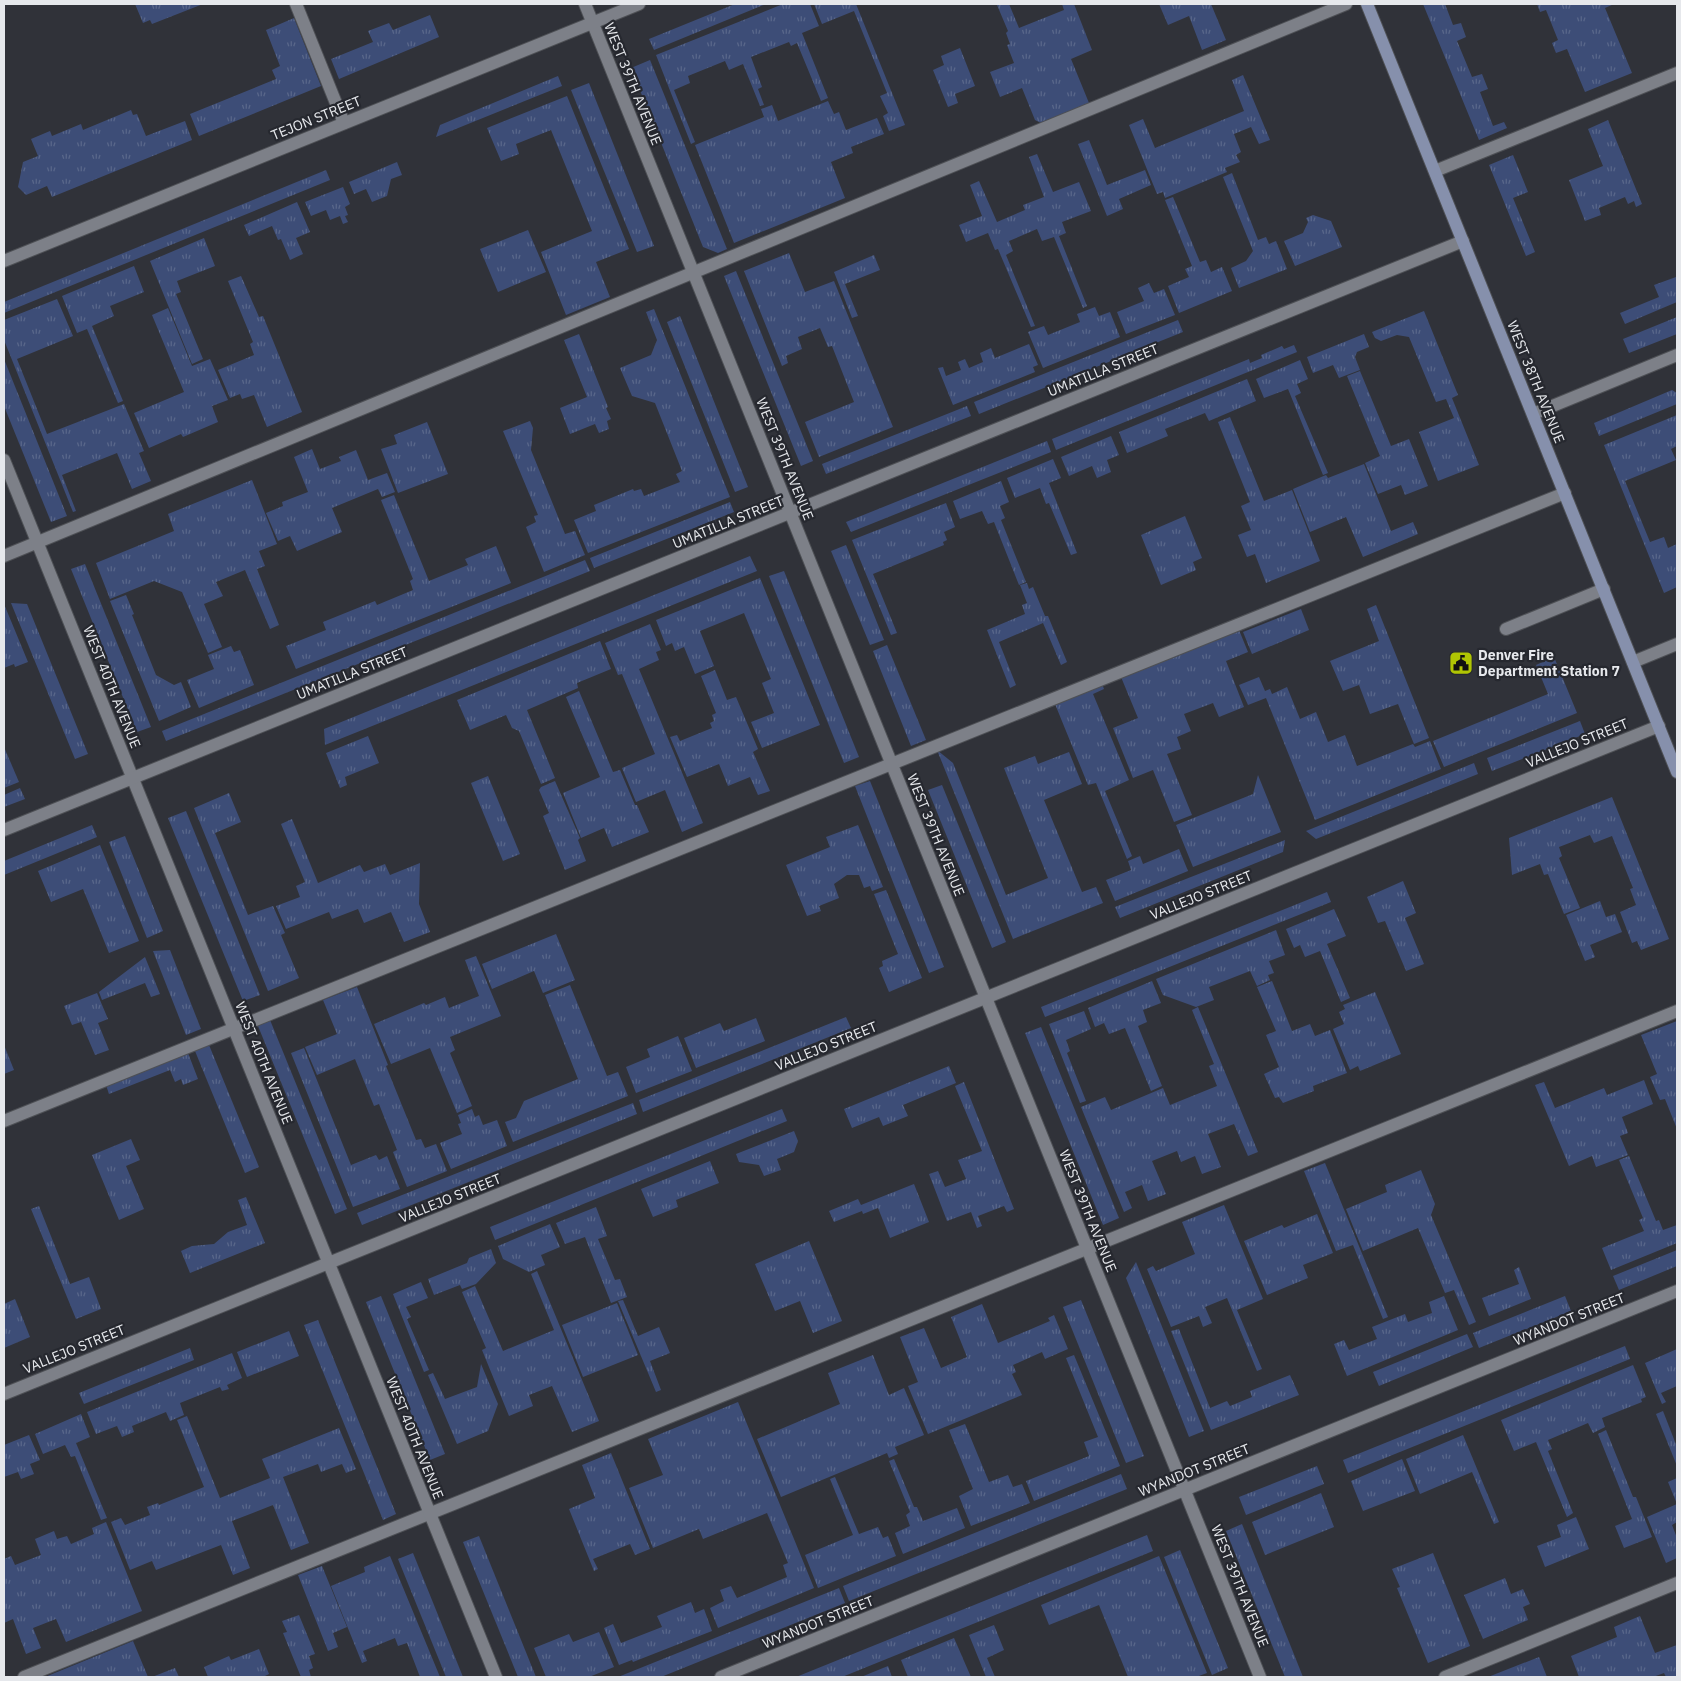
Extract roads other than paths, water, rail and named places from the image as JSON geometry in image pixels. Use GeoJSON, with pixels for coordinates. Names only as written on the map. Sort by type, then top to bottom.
{"type":"FeatureCollection","features":[{"type":"Feature","properties":{"kind":"main road","name":"WEST 38TH AVENUE"},"geometry":{"type":"LineString","coordinates":[[1367,4],[1677,772]]}},
{"type":"Feature","properties":{"kind":"street"},"geometry":{"type":"LineString","coordinates":[[296,4],[344,123]]}},
{"type":"Feature","properties":{"kind":"street","name":"WEST 39TH AVENUE"},"geometry":{"type":"LineString","coordinates":[[585,4],[1260,1677]]}},
{"type":"Feature","properties":{"kind":"street","name":"TEJON STREET"},"geometry":{"type":"LineString","coordinates":[[4,261],[639,4]]}},
{"type":"Feature","properties":{"kind":"street"},"geometry":{"type":"LineString","coordinates":[[4,556],[1346,4]]}},
{"type":"Feature","properties":{"kind":"street"},"geometry":{"type":"LineString","coordinates":[[1435,171],[1677,73]]}},
{"type":"Feature","properties":{"kind":"street","name":"UMATILLA STREET"},"geometry":{"type":"LineString","coordinates":[[4,830],[1463,241]]}},
{"type":"Feature","properties":{"kind":"street"},"geometry":{"type":"LineString","coordinates":[[1533,414],[1677,356]]}},
{"type":"Feature","properties":{"kind":"street","name":"WEST 40TH AVENUE"},"geometry":{"type":"LineString","coordinates":[[4,460],[496,1677]]}},
{"type":"Feature","properties":{"kind":"street"},"geometry":{"type":"LineString","coordinates":[[4,1121],[1565,493]]}},
{"type":"Feature","properties":{"kind":"street"},"geometry":{"type":"LineString","coordinates":[[1506,629],[1604,589]]}},
{"type":"Feature","properties":{"kind":"street"},"geometry":{"type":"LineString","coordinates":[[1633,662],[1677,644]]}},
{"type":"Feature","properties":{"kind":"street","name":"VALLEJO STREET"},"geometry":{"type":"LineString","coordinates":[[4,1394],[1659,726]]}},
{"type":"Feature","properties":{"kind":"street"},"geometry":{"type":"LineString","coordinates":[[24,1677],[1677,1011]]}},
{"type":"Feature","properties":{"kind":"street","name":"WYANDOT STREET"},"geometry":{"type":"LineString","coordinates":[[721,1677],[1677,1291]]}},
{"type":"Feature","properties":{"kind":"street"},"geometry":{"type":"LineString","coordinates":[[1445,1677],[1677,1583]]}},
{"type":"Feature","properties":{"kind":"place","name":"Denver Fire Department Station 7"},"geometry":{"type":"Point","coordinates":[1461,663]}}]}
